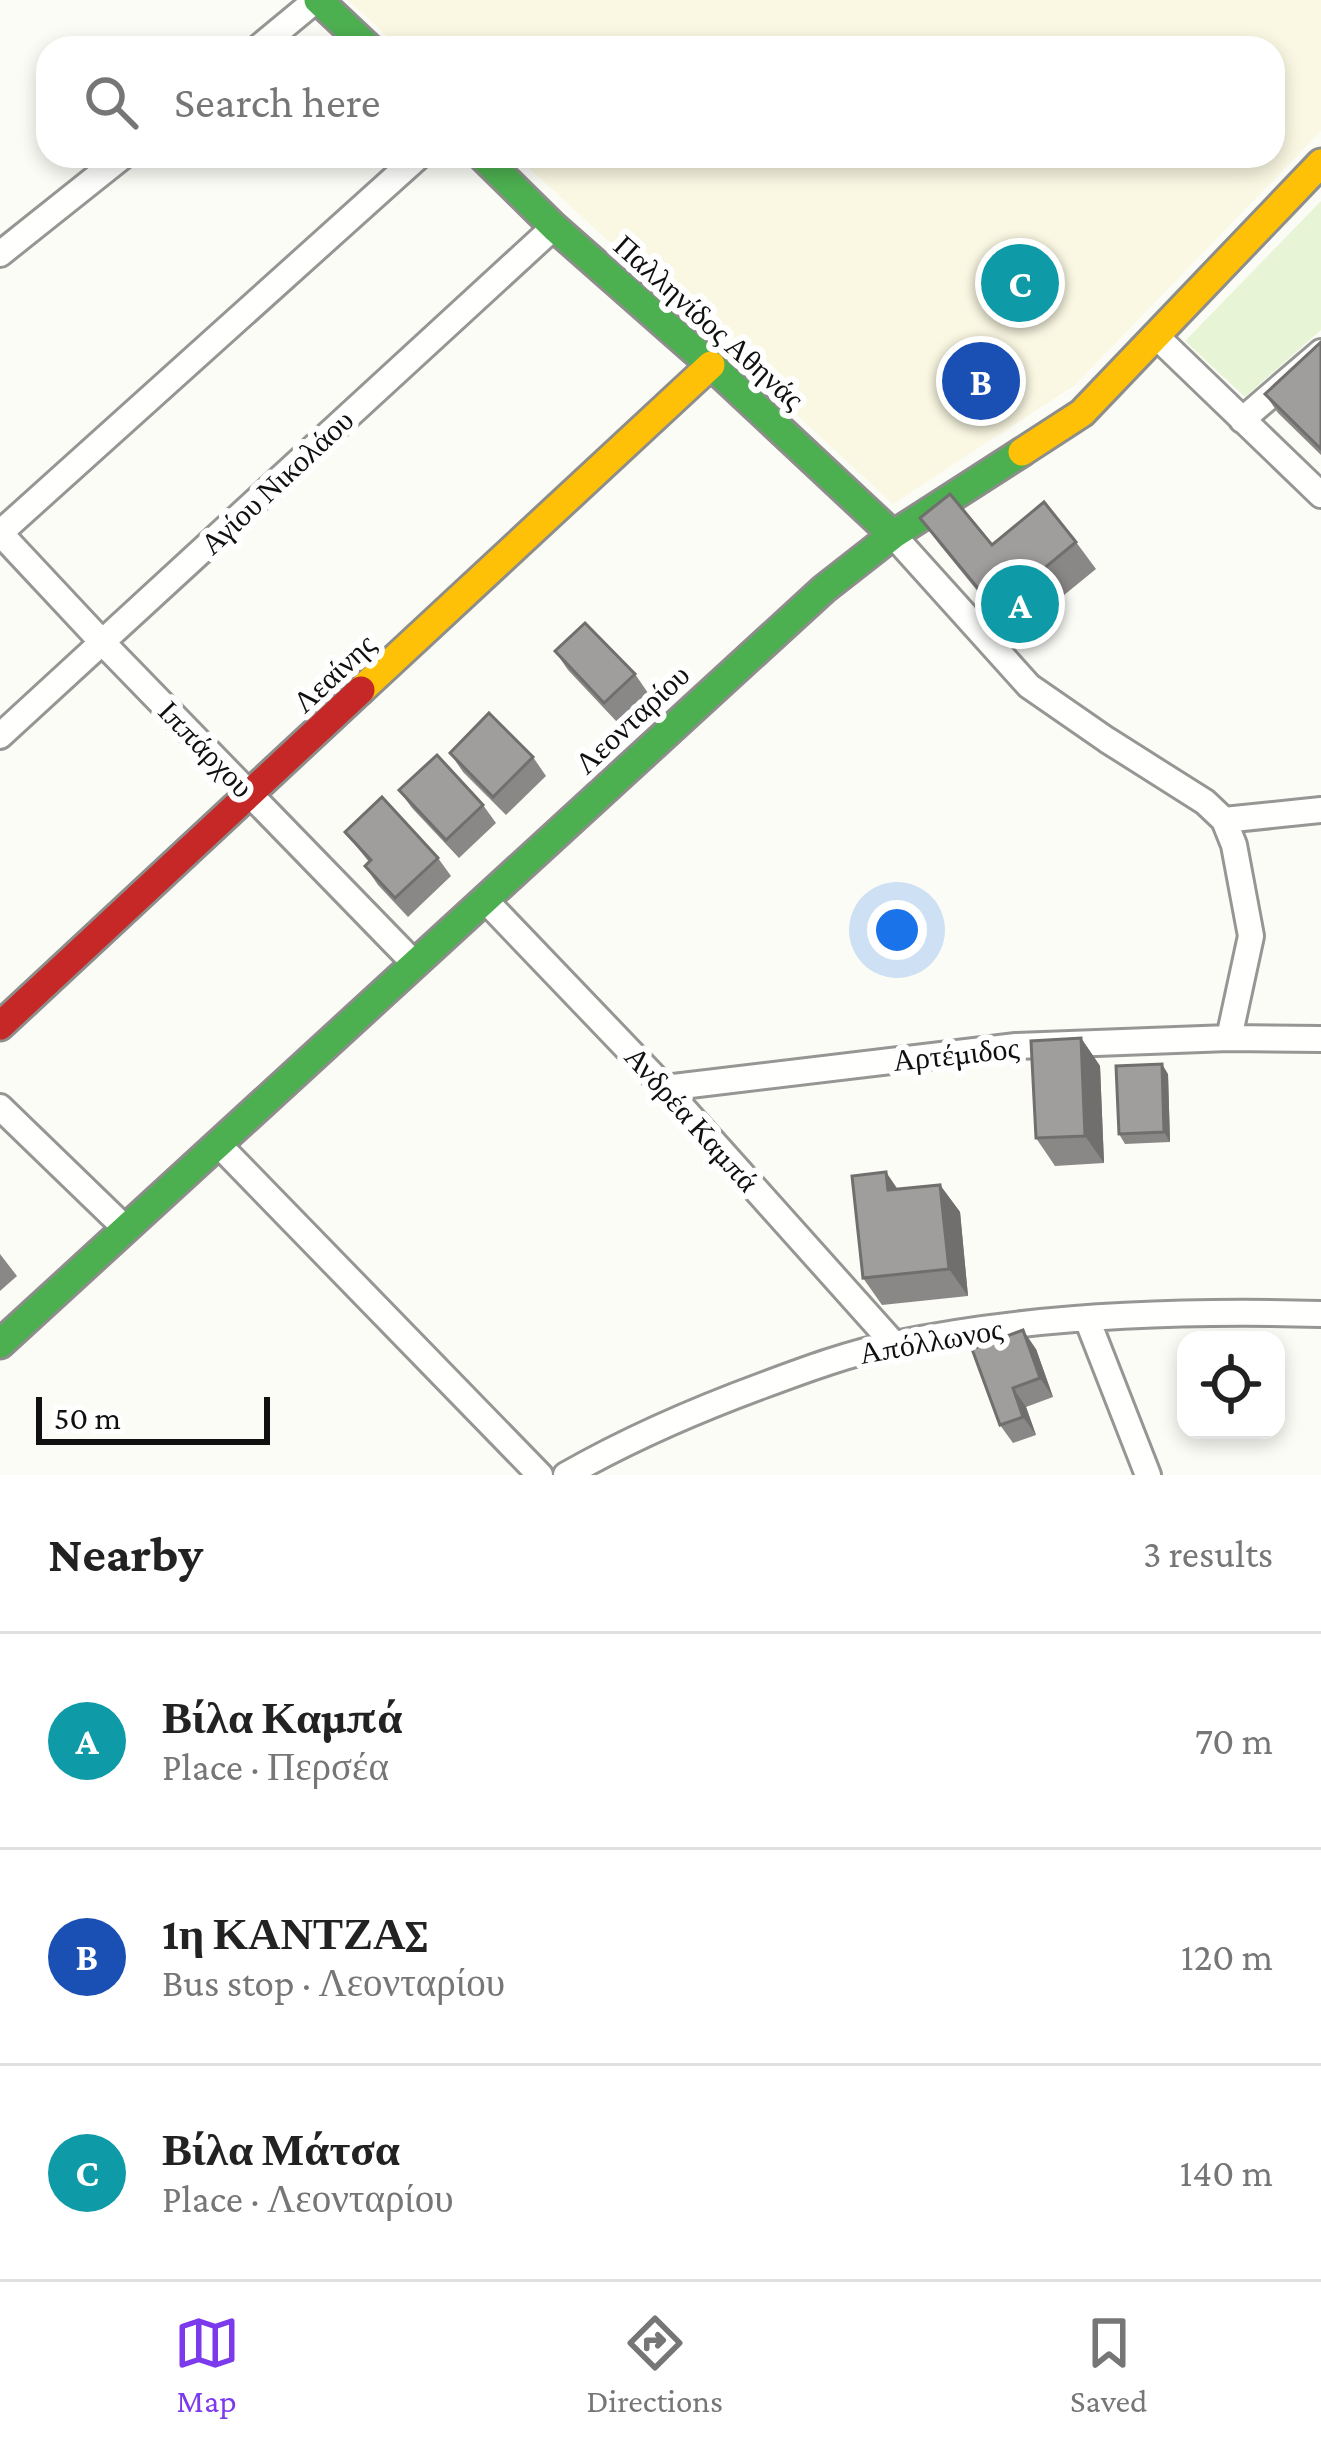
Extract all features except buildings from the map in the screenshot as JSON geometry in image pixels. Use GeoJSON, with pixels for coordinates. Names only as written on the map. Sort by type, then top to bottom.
{"type":"FeatureCollection","features":[{"type":"Feature","properties":{"kind":"street"},"geometry":{"type":"LineString","coordinates":[[273,36],[317,0],[356,36]]}},
{"type":"Feature","properties":{"kind":"street","name":"Λεονταρίου"},"geometry":{"type":"LineString","coordinates":[[0,1344],[795,614],[893,536],[1070,423],[1321,163]]}},
{"type":"Feature","properties":{"kind":"street"},"geometry":{"type":"LineString","coordinates":[[0,254],[109,168]]}},
{"type":"Feature","properties":{"kind":"street"},"geometry":{"type":"LineString","coordinates":[[0,533],[406,168]]}},
{"type":"Feature","properties":{"kind":"street","name":"Παλληνίδος Αθηνάς"},"geometry":{"type":"LineString","coordinates":[[494,168],[893,536]]}},
{"type":"Feature","properties":{"kind":"street","name":"Αγίου Νικολάου"},"geometry":{"type":"LineString","coordinates":[[0,736],[554,227]]}},
{"type":"Feature","properties":{"kind":"street"},"geometry":{"type":"LineString","coordinates":[[1156,336],[1321,495]]}},
{"type":"Feature","properties":{"kind":"street"},"geometry":{"type":"LineString","coordinates":[[1242,419],[1321,352]]}},
{"type":"Feature","properties":{"kind":"street","name":"Λεαίνης"},"geometry":{"type":"LineString","coordinates":[[0,1026],[710,365]]}},
{"type":"Feature","properties":{"kind":"street","name":"Ιππάρχου"},"geometry":{"type":"LineString","coordinates":[[0,533],[414,963]]}},
{"type":"Feature","properties":{"kind":"street"},"geometry":{"type":"LineString","coordinates":[[893,536],[1029,686],[1205,802],[1224,820],[1234,845],[1251,936],[1229,1039]]}},
{"type":"Feature","properties":{"kind":"street"},"geometry":{"type":"LineString","coordinates":[[1224,820],[1321,810]]}},
{"type":"Feature","properties":{"kind":"street","name":"Ανδρέα Καμπά"},"geometry":{"type":"LineString","coordinates":[[484,899],[665,1088],[894,1344]]}},
{"type":"Feature","properties":{"kind":"street","name":"Αρτέμιδος"},"geometry":{"type":"LineString","coordinates":[[665,1088],[1016,1046],[1321,1039]]}},
{"type":"Feature","properties":{"kind":"street"},"geometry":{"type":"LineString","coordinates":[[0,1108],[125,1229]]}},
{"type":"Feature","properties":{"kind":"street"},"geometry":{"type":"LineString","coordinates":[[218,1144],[539,1475]]}},
{"type":"Feature","properties":{"kind":"street","name":"Απόλλωνος"},"geometry":{"type":"LineString","coordinates":[[566,1475],[634,1439],[739,1394],[894,1344],[1088,1319],[1321,1314]]}},
{"type":"Feature","properties":{"kind":"street"},"geometry":{"type":"LineString","coordinates":[[1088,1319],[1148,1475]]}},
{"type":"Feature","properties":{"kind":"shaded area"},"geometry":{"type":"Polygon","coordinates":[[[348,0],[1321,0],[1321,131],[1075,385],[893,504],[529,168],[1285,168],[1285,36],[387,36],[348,0]]]}},
{"type":"Feature","properties":{"kind":"green space"},"geometry":{"type":"Polygon","coordinates":[[[1321,201],[1321,330],[1245,397],[1185,341],[1321,201]]]}},
{"type":"Feature","properties":{"kind":"traffic: fast"},"geometry":{"type":"LineString","coordinates":[[318,0],[356,36]]}},
{"type":"Feature","properties":{"kind":"traffic: fast"},"geometry":{"type":"LineString","coordinates":[[494,168],[893,535]]}},
{"type":"Feature","properties":{"kind":"traffic: fast"},"geometry":{"type":"LineString","coordinates":[[0,1344],[824,589],[893,535],[1022,452]]}},
{"type":"Feature","properties":{"kind":"traffic: slow"},"geometry":{"type":"LineString","coordinates":[[1022,452],[1082,413],[1321,163]]}},
{"type":"Feature","properties":{"kind":"traffic: slow"},"geometry":{"type":"LineString","coordinates":[[361,690],[711,365]]}},
{"type":"Feature","properties":{"kind":"traffic: jam"},"geometry":{"type":"LineString","coordinates":[[0,1026],[361,690]]}},
{"type":"Feature","properties":{"kind":"place","name":"Βίλα Μάτσα"},"geometry":{"type":"Point","coordinates":[1020,283]}},
{"type":"Feature","properties":{"kind":"place","name":"1η ΚΑΝΤΖΑΣ"},"geometry":{"type":"Point","coordinates":[981,381]}},
{"type":"Feature","properties":{"kind":"place","name":"Βίλα Καμπά"},"geometry":{"type":"Point","coordinates":[1020,604]}}]}
